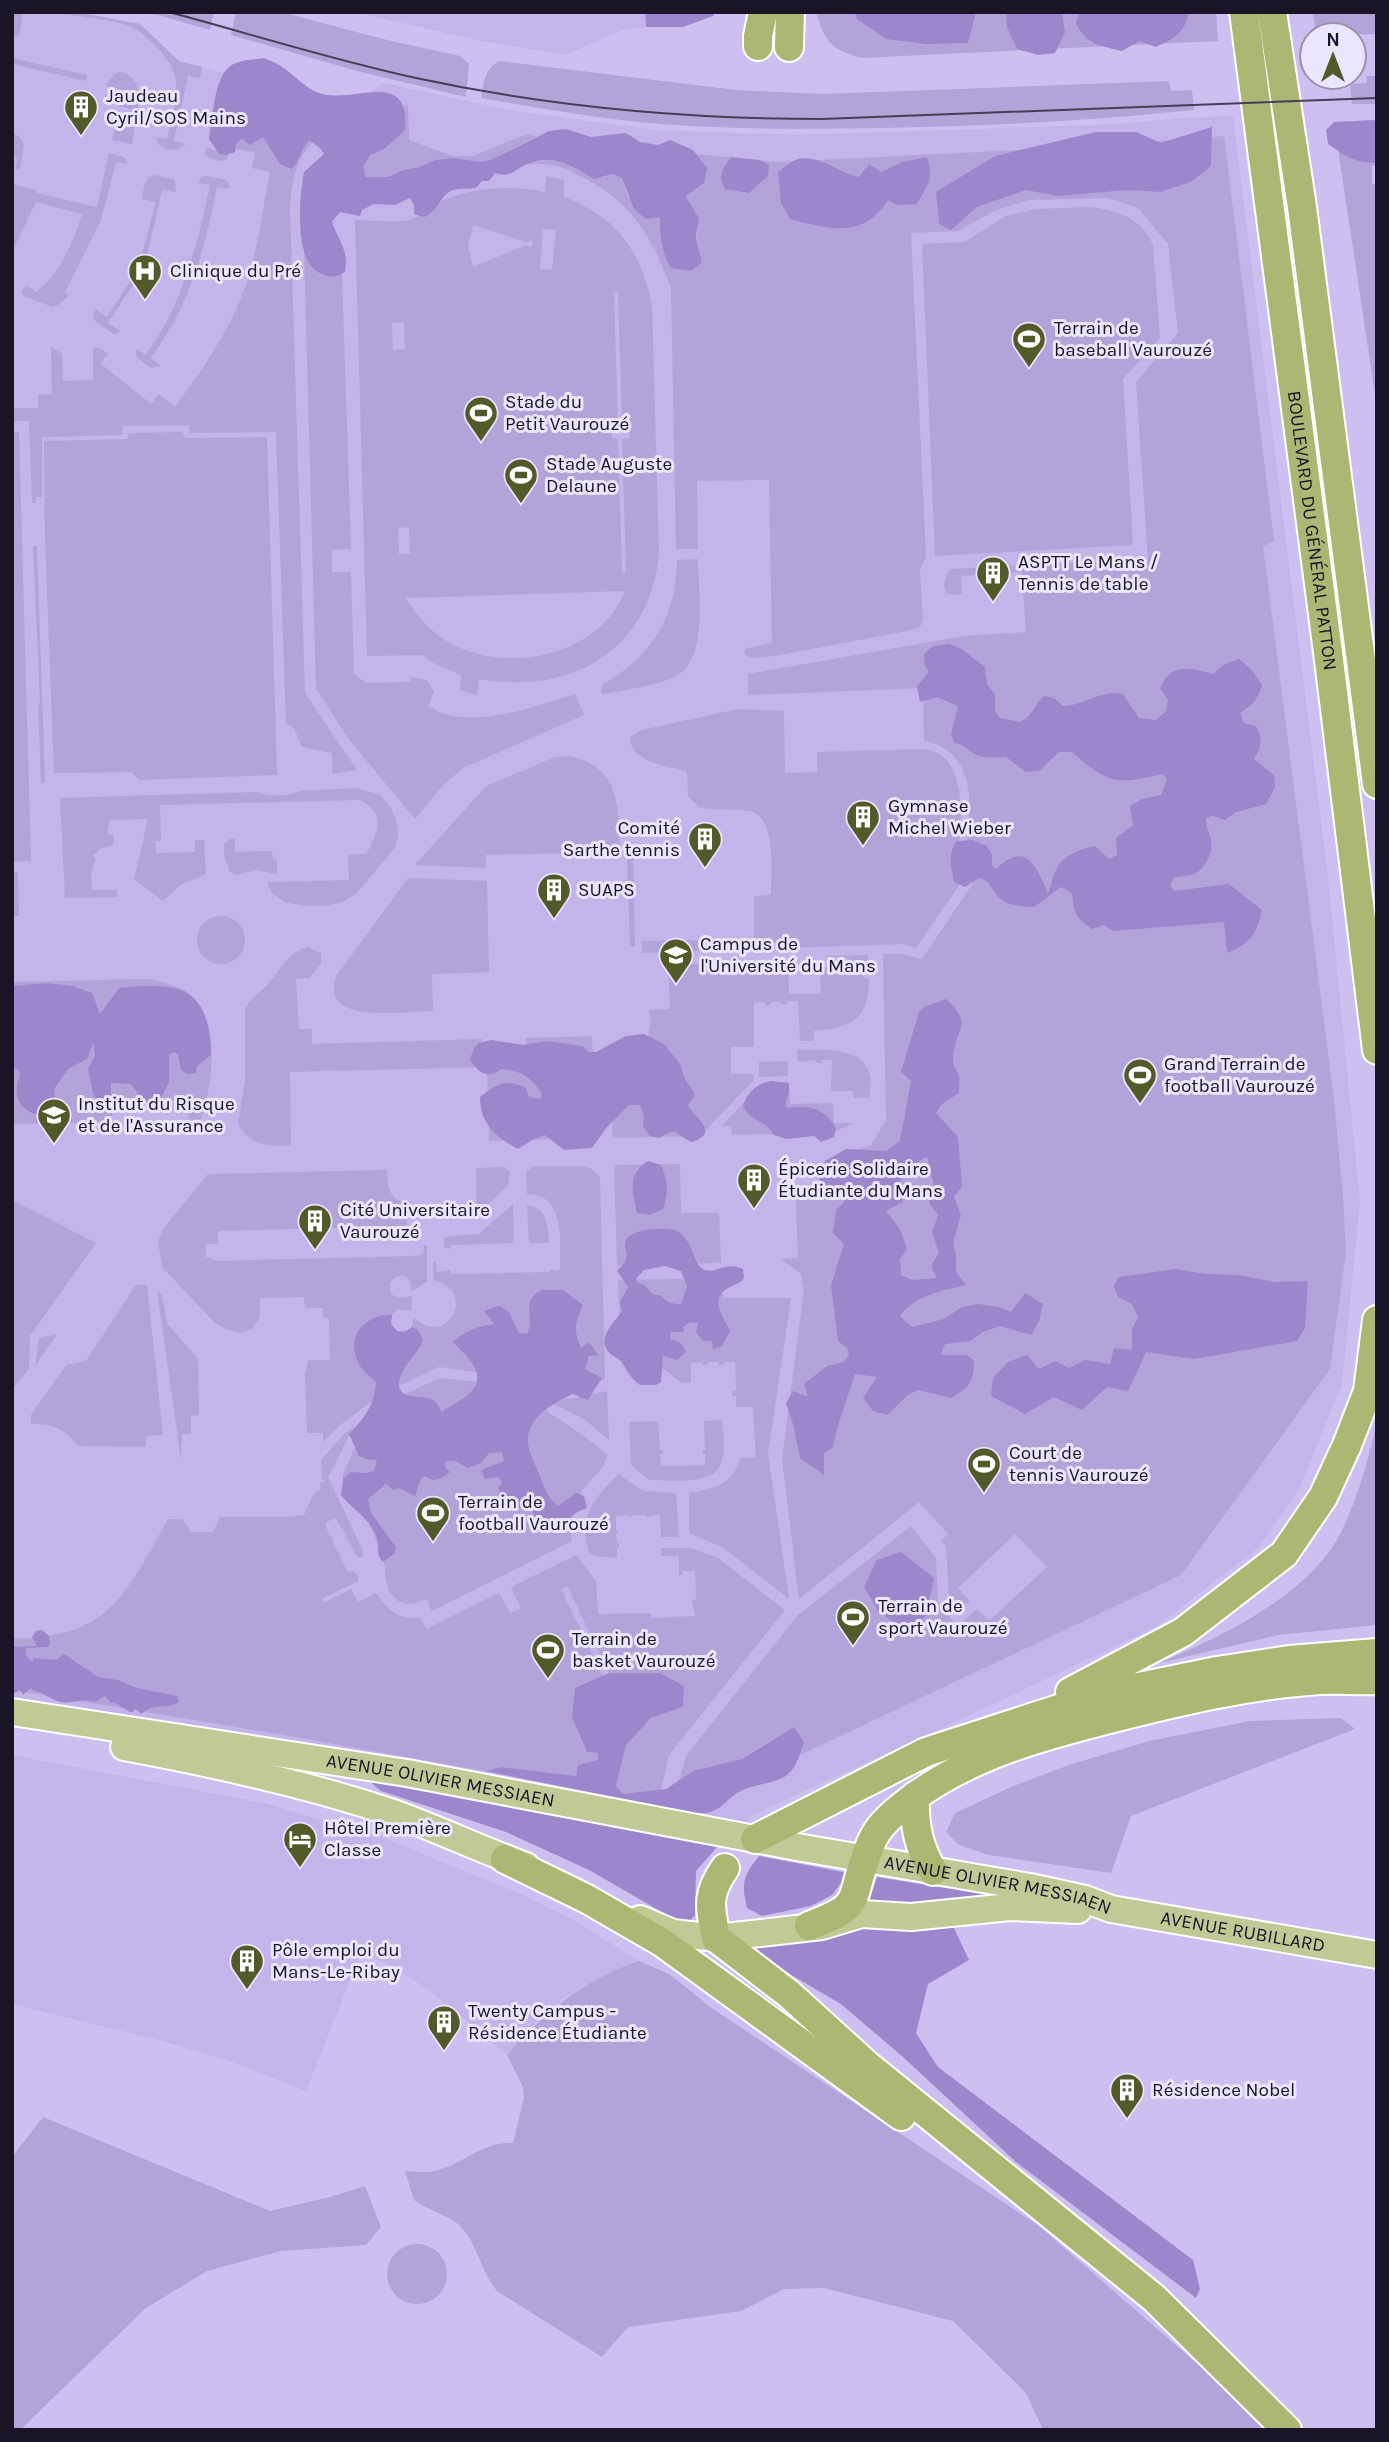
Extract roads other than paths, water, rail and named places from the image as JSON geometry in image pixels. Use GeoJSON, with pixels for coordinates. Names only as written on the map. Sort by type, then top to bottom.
{"type":"FeatureCollection","features":[{"type":"Feature","properties":{"kind":"highway"},"geometry":{"type":"LineString","coordinates":[[758,46],[763,12]]}},
{"type":"Feature","properties":{"kind":"highway"},"geometry":{"type":"LineString","coordinates":[[789,47],[790,12]]}},
{"type":"Feature","properties":{"kind":"highway","name":"BOULEVARD DU GÉNÉRAL PATTON"},"geometry":{"type":"LineString","coordinates":[[1244,12],[1377,1050]]}},
{"type":"Feature","properties":{"kind":"highway","name":"BOULEVARD DU GÉNÉRAL PATTON"},"geometry":{"type":"LineString","coordinates":[[1272,12],[1302,207],[1377,784]]}},
{"type":"Feature","properties":{"kind":"highway"},"geometry":{"type":"LineString","coordinates":[[1291,12],[1308,158],[1302,207]]}},
{"type":"Feature","properties":{"kind":"highway"},"geometry":{"type":"LineString","coordinates":[[1006,1727],[1183,1632],[1284,1554],[1323,1497],[1347,1445],[1368,1391],[1377,1320]]}},
{"type":"Feature","properties":{"kind":"highway"},"geometry":{"type":"LineString","coordinates":[[755,1839],[926,1752],[1105,1694],[1217,1671],[1289,1660],[1373,1667]]}},
{"type":"Feature","properties":{"kind":"highway"},"geometry":{"type":"LineString","coordinates":[[809,1926],[832,1916],[851,1902],[875,1831],[886,1819],[925,1788],[970,1765],[1038,1737],[1167,1705],[1373,1667]]}},
{"type":"Feature","properties":{"kind":"highway"},"geometry":{"type":"LineString","coordinates":[[915,1796],[916,1835],[933,1871]]}},
{"type":"Feature","properties":{"kind":"highway"},"geometry":{"type":"LineString","coordinates":[[505,1859],[587,1899],[663,1943],[1154,2298]]}},
{"type":"Feature","properties":{"kind":"highway"},"geometry":{"type":"LineString","coordinates":[[725,1868],[711,1893],[710,1907],[716,1937],[789,1994],[867,2065],[1154,2298],[1287,2430]]}},
{"type":"Feature","properties":{"kind":"main road","name":"AVENUE OLIVIER MESSIAEN"},"geometry":{"type":"LineString","coordinates":[[12,1712],[407,1773],[755,1839],[1030,1887],[1085,1899],[1111,1909]]}},
{"type":"Feature","properties":{"kind":"main road","name":"AVENUE OLIVIER MESSIAEN"},"geometry":{"type":"LineString","coordinates":[[12,1726],[168,1755],[326,1793],[428,1826],[555,1878],[673,1933],[716,1937],[836,1923],[862,1914],[911,1917],[1010,1907],[1111,1909]]}},
{"type":"Feature","properties":{"kind":"main road"},"geometry":{"type":"LineString","coordinates":[[750,1933],[725,1917],[720,1892],[725,1868],[755,1839]]}},
{"type":"Feature","properties":{"kind":"main road","name":"AVENUE RUBILLARD"},"geometry":{"type":"LineString","coordinates":[[1111,1909],[1365,1952]]}},
{"type":"Feature","properties":{"kind":"tram line"},"geometry":{"type":"LineString","coordinates":[[169,12],[416,78],[517,97],[669,114],[822,119],[1377,98]]}},
{"type":"Feature","properties":{"kind":"place","name":"Jaudeau Cyril/SOS Mains"},"geometry":{"type":"Point","coordinates":[81,137]}},
{"type":"Feature","properties":{"kind":"place","name":"Clinique du Pré"},"geometry":{"type":"Point","coordinates":[145,301]}},
{"type":"Feature","properties":{"kind":"place","name":"Terrain de baseball Vaurouzé"},"geometry":{"type":"Point","coordinates":[1029,369]}},
{"type":"Feature","properties":{"kind":"place","name":"Stade du Petit Vaurouzé"},"geometry":{"type":"Point","coordinates":[481,443]}},
{"type":"Feature","properties":{"kind":"place","name":"Stade Auguste Delaune"},"geometry":{"type":"Point","coordinates":[521,505]}},
{"type":"Feature","properties":{"kind":"place","name":"ASPTT Le Mans / Tennis de table"},"geometry":{"type":"Point","coordinates":[993,603]}},
{"type":"Feature","properties":{"kind":"place","name":"Gymnase Michel Wieber"},"geometry":{"type":"Point","coordinates":[863,847]}},
{"type":"Feature","properties":{"kind":"place","name":"Comité Sarthe tennis"},"geometry":{"type":"Point","coordinates":[705,869]}},
{"type":"Feature","properties":{"kind":"place","name":"SUAPS"},"geometry":{"type":"Point","coordinates":[554,920]}},
{"type":"Feature","properties":{"kind":"place","name":"Campus de l'Université du Mans"},"geometry":{"type":"Point","coordinates":[676,985]}},
{"type":"Feature","properties":{"kind":"place","name":"Grand Terrain de football Vaurouzé"},"geometry":{"type":"Point","coordinates":[1140,1105]}},
{"type":"Feature","properties":{"kind":"place","name":"Institut du Risque et de l'Assurance"},"geometry":{"type":"Point","coordinates":[54,1145]}},
{"type":"Feature","properties":{"kind":"place","name":"Épicerie Solidaire Étudiante du Mans"},"geometry":{"type":"Point","coordinates":[754,1210]}},
{"type":"Feature","properties":{"kind":"place","name":"Cité Universitaire Vaurouzé"},"geometry":{"type":"Point","coordinates":[315,1251]}},
{"type":"Feature","properties":{"kind":"place","name":"Court de tennis Vaurouzé"},"geometry":{"type":"Point","coordinates":[984,1494]}},
{"type":"Feature","properties":{"kind":"place","name":"Terrain de football Vaurouzé"},"geometry":{"type":"Point","coordinates":[433,1543]}},
{"type":"Feature","properties":{"kind":"place","name":"Terrain de sport Vaurouzé"},"geometry":{"type":"Point","coordinates":[853,1647]}},
{"type":"Feature","properties":{"kind":"place","name":"Terrain de basket Vaurouzé"},"geometry":{"type":"Point","coordinates":[548,1680]}},
{"type":"Feature","properties":{"kind":"place","name":"Hôtel Première Classe"},"geometry":{"type":"Point","coordinates":[300,1869]}},
{"type":"Feature","properties":{"kind":"place","name":"Pôle emploi du Mans-Le-Ribay"},"geometry":{"type":"Point","coordinates":[247,1991]}},
{"type":"Feature","properties":{"kind":"place","name":"Twenty Campus - Résidence Étudiante"},"geometry":{"type":"Point","coordinates":[444,2052]}},
{"type":"Feature","properties":{"kind":"place","name":"Résidence Nobel"},"geometry":{"type":"Point","coordinates":[1127,2120]}}]}
